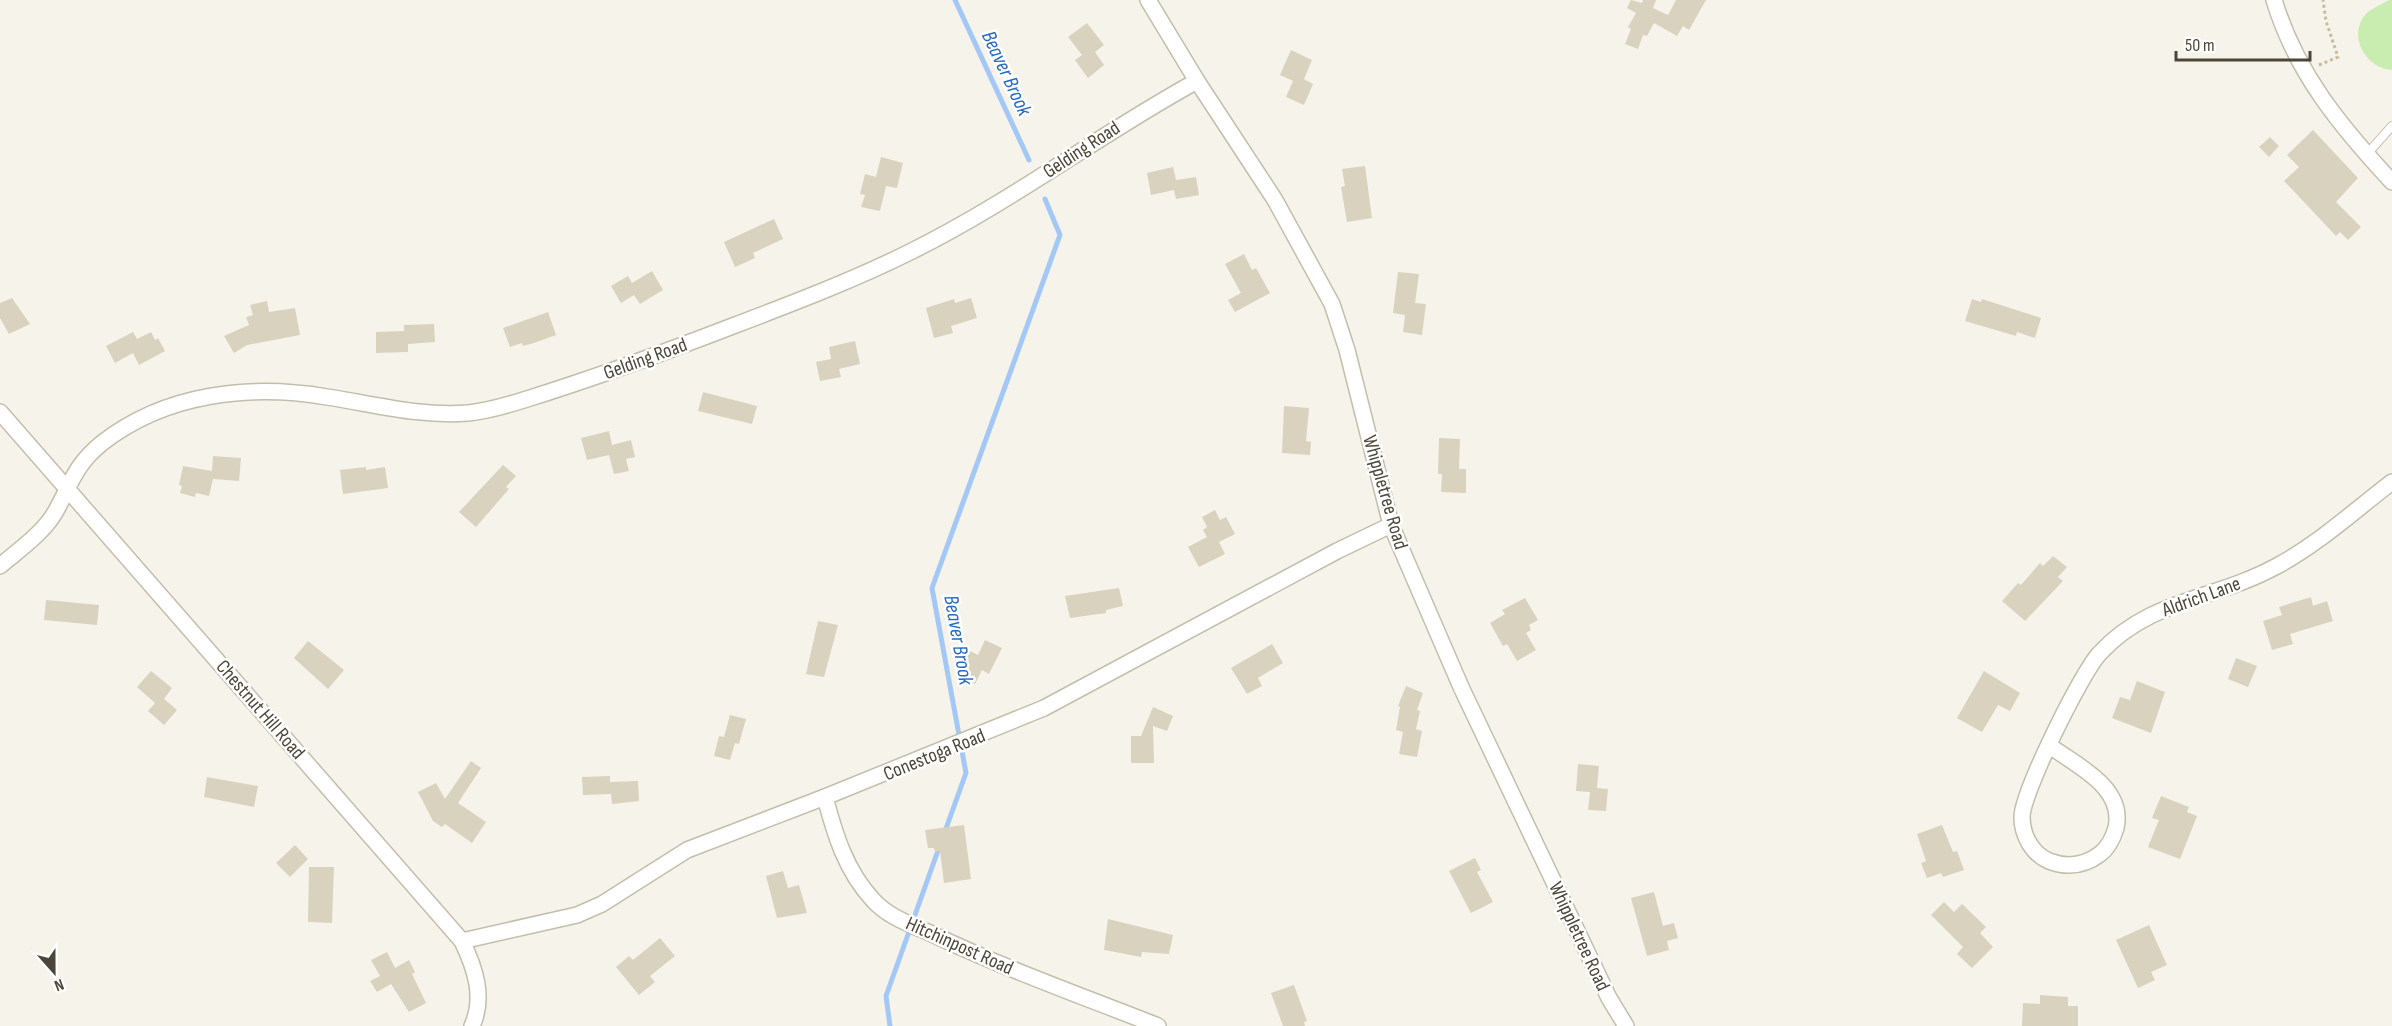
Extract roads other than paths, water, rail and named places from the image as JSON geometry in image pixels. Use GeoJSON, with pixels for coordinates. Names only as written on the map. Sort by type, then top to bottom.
{"type":"FeatureCollection","features":[{"type":"Feature","properties":{"kind":"street","name":"Whippletree Road"},"geometry":{"type":"LineString","coordinates":[[1148,0],[1197,81],[1275,200],[1332,304],[1347,350],[1391,525],[1461,687],[1609,998],[1626,1026]]}},
{"type":"Feature","properties":{"kind":"street"},"geometry":{"type":"LineString","coordinates":[[2274,0],[2303,71],[2334,116],[2392,182]]}},
{"type":"Feature","properties":{"kind":"street","name":"Gelding Road"},"geometry":{"type":"LineString","coordinates":[[0,566],[35,536],[56,511],[79,464],[103,442],[172,406],[246,390],[285,392],[405,411],[464,414],[525,400],[645,359],[820,293],[914,250],[1130,117],[1197,81]]}},
{"type":"Feature","properties":{"kind":"street","name":"Chestnut Hill Road"},"geometry":{"type":"LineString","coordinates":[[0,412],[462,941],[475,973],[478,989],[478,1005],[472,1026]]}},
{"type":"Feature","properties":{"kind":"street","name":"Aldrich Lane"},"geometry":{"type":"LineString","coordinates":[[2050,746],[2099,781],[2109,792],[2116,806],[2117,820],[2114,836],[2105,850],[2091,860],[2076,865],[2059,865],[2044,858],[2032,847],[2024,832],[2022,816],[2025,801],[2050,746],[2085,673],[2102,650],[2124,630],[2167,607],[2275,567],[2392,482]]}},
{"type":"Feature","properties":{"kind":"street","name":"Conestoga Road"},"geometry":{"type":"LineString","coordinates":[[462,941],[577,915],[602,904],[687,850],[1044,708],[1337,551],[1391,525]]}},
{"type":"Feature","properties":{"kind":"street","name":"Hitchinpost Road"},"geometry":{"type":"LineString","coordinates":[[825,797],[835,833],[847,862],[874,902],[889,914],[961,947],[1158,1026]]}},
{"type":"Feature","properties":{"kind":"lane"},"geometry":{"type":"LineString","coordinates":[[2367,153],[2392,126]]}},
{"type":"Feature","properties":{"kind":"waterway","name":"Beaver Brook"},"geometry":{"type":"LineString","coordinates":[[955,0],[1029,160]]}},
{"type":"Feature","properties":{"kind":"waterway","name":"Beaver Brook"},"geometry":{"type":"LineString","coordinates":[[944,834],[966,773],[932,588],[1060,235],[1045,199]]}},
{"type":"Feature","properties":{"kind":"waterway","name":"Beaver Brook"},"geometry":{"type":"LineString","coordinates":[[890,1026],[886,996],[940,845]]}}]}
